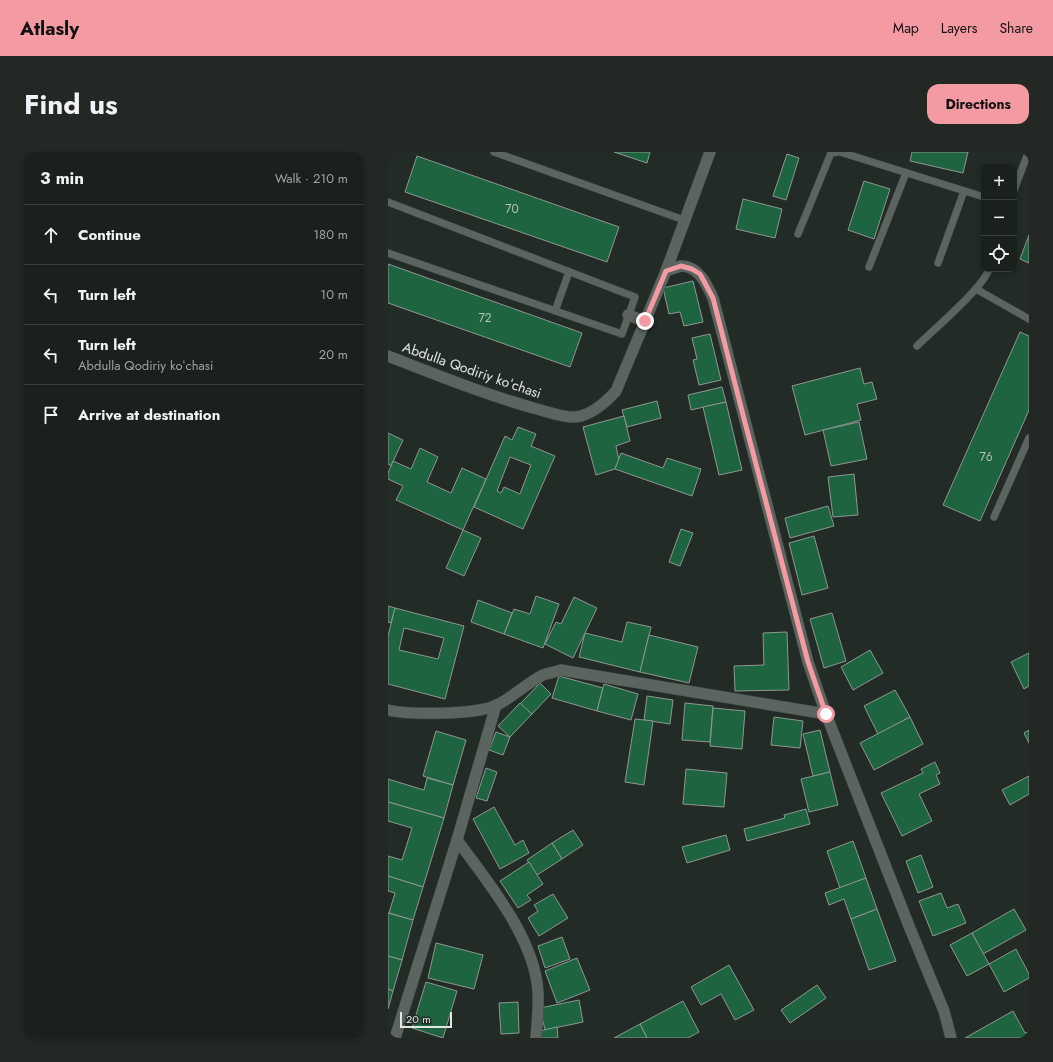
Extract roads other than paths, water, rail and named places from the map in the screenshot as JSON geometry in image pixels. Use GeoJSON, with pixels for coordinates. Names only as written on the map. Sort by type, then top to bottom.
{"type":"FeatureCollection","features":[{"type":"Feature","properties":{"kind":"street","name":"Abdulla Qodiriy koʻchasi"},"geometry":{"type":"LineString","coordinates":[[388,356],[506,401],[556,414],[576,417],[591,412],[604,403],[616,391],[666,271],[710,152]]}},
{"type":"Feature","properties":{"kind":"street"},"geometry":{"type":"LineString","coordinates":[[666,271],[681,266],[692,269],[700,274],[713,298],[808,662],[826,714],[944,1011],[951,1038]]}},
{"type":"Feature","properties":{"kind":"street"},"geometry":{"type":"LineString","coordinates":[[628,315],[645,321]]}},
{"type":"Feature","properties":{"kind":"street"},"geometry":{"type":"LineString","coordinates":[[388,710],[403,713],[461,712],[496,705],[543,675],[561,670],[826,714]]}},
{"type":"Feature","properties":{"kind":"street"},"geometry":{"type":"LineString","coordinates":[[395,1038],[457,840],[496,705]]}},
{"type":"Feature","properties":{"kind":"street"},"geometry":{"type":"LineString","coordinates":[[457,840],[490,884],[523,938],[534,966],[538,992],[536,1038]]}},
{"type":"Feature","properties":{"kind":"lane"},"geometry":{"type":"LineString","coordinates":[[494,152],[684,220]]}},
{"type":"Feature","properties":{"kind":"lane"},"geometry":{"type":"LineString","coordinates":[[798,234],[830,153],[840,152],[981,196]]}},
{"type":"Feature","properties":{"kind":"lane"},"geometry":{"type":"LineString","coordinates":[[1017,182],[1028,153]]}},
{"type":"Feature","properties":{"kind":"lane"},"geometry":{"type":"LineString","coordinates":[[869,267],[906,172]]}},
{"type":"Feature","properties":{"kind":"lane"},"geometry":{"type":"LineString","coordinates":[[938,263],[964,191]]}},
{"type":"Feature","properties":{"kind":"lane"},"geometry":{"type":"LineString","coordinates":[[388,202],[635,297],[622,334],[388,252]]}},
{"type":"Feature","properties":{"kind":"lane"},"geometry":{"type":"LineString","coordinates":[[555,311],[569,272]]}},
{"type":"Feature","properties":{"kind":"lane"},"geometry":{"type":"LineString","coordinates":[[917,346],[976,289],[988,272]]}},
{"type":"Feature","properties":{"kind":"lane"},"geometry":{"type":"LineString","coordinates":[[976,289],[1029,319]]}},
{"type":"Feature","properties":{"kind":"lane"},"geometry":{"type":"LineString","coordinates":[[994,517],[1029,438]]}}]}
